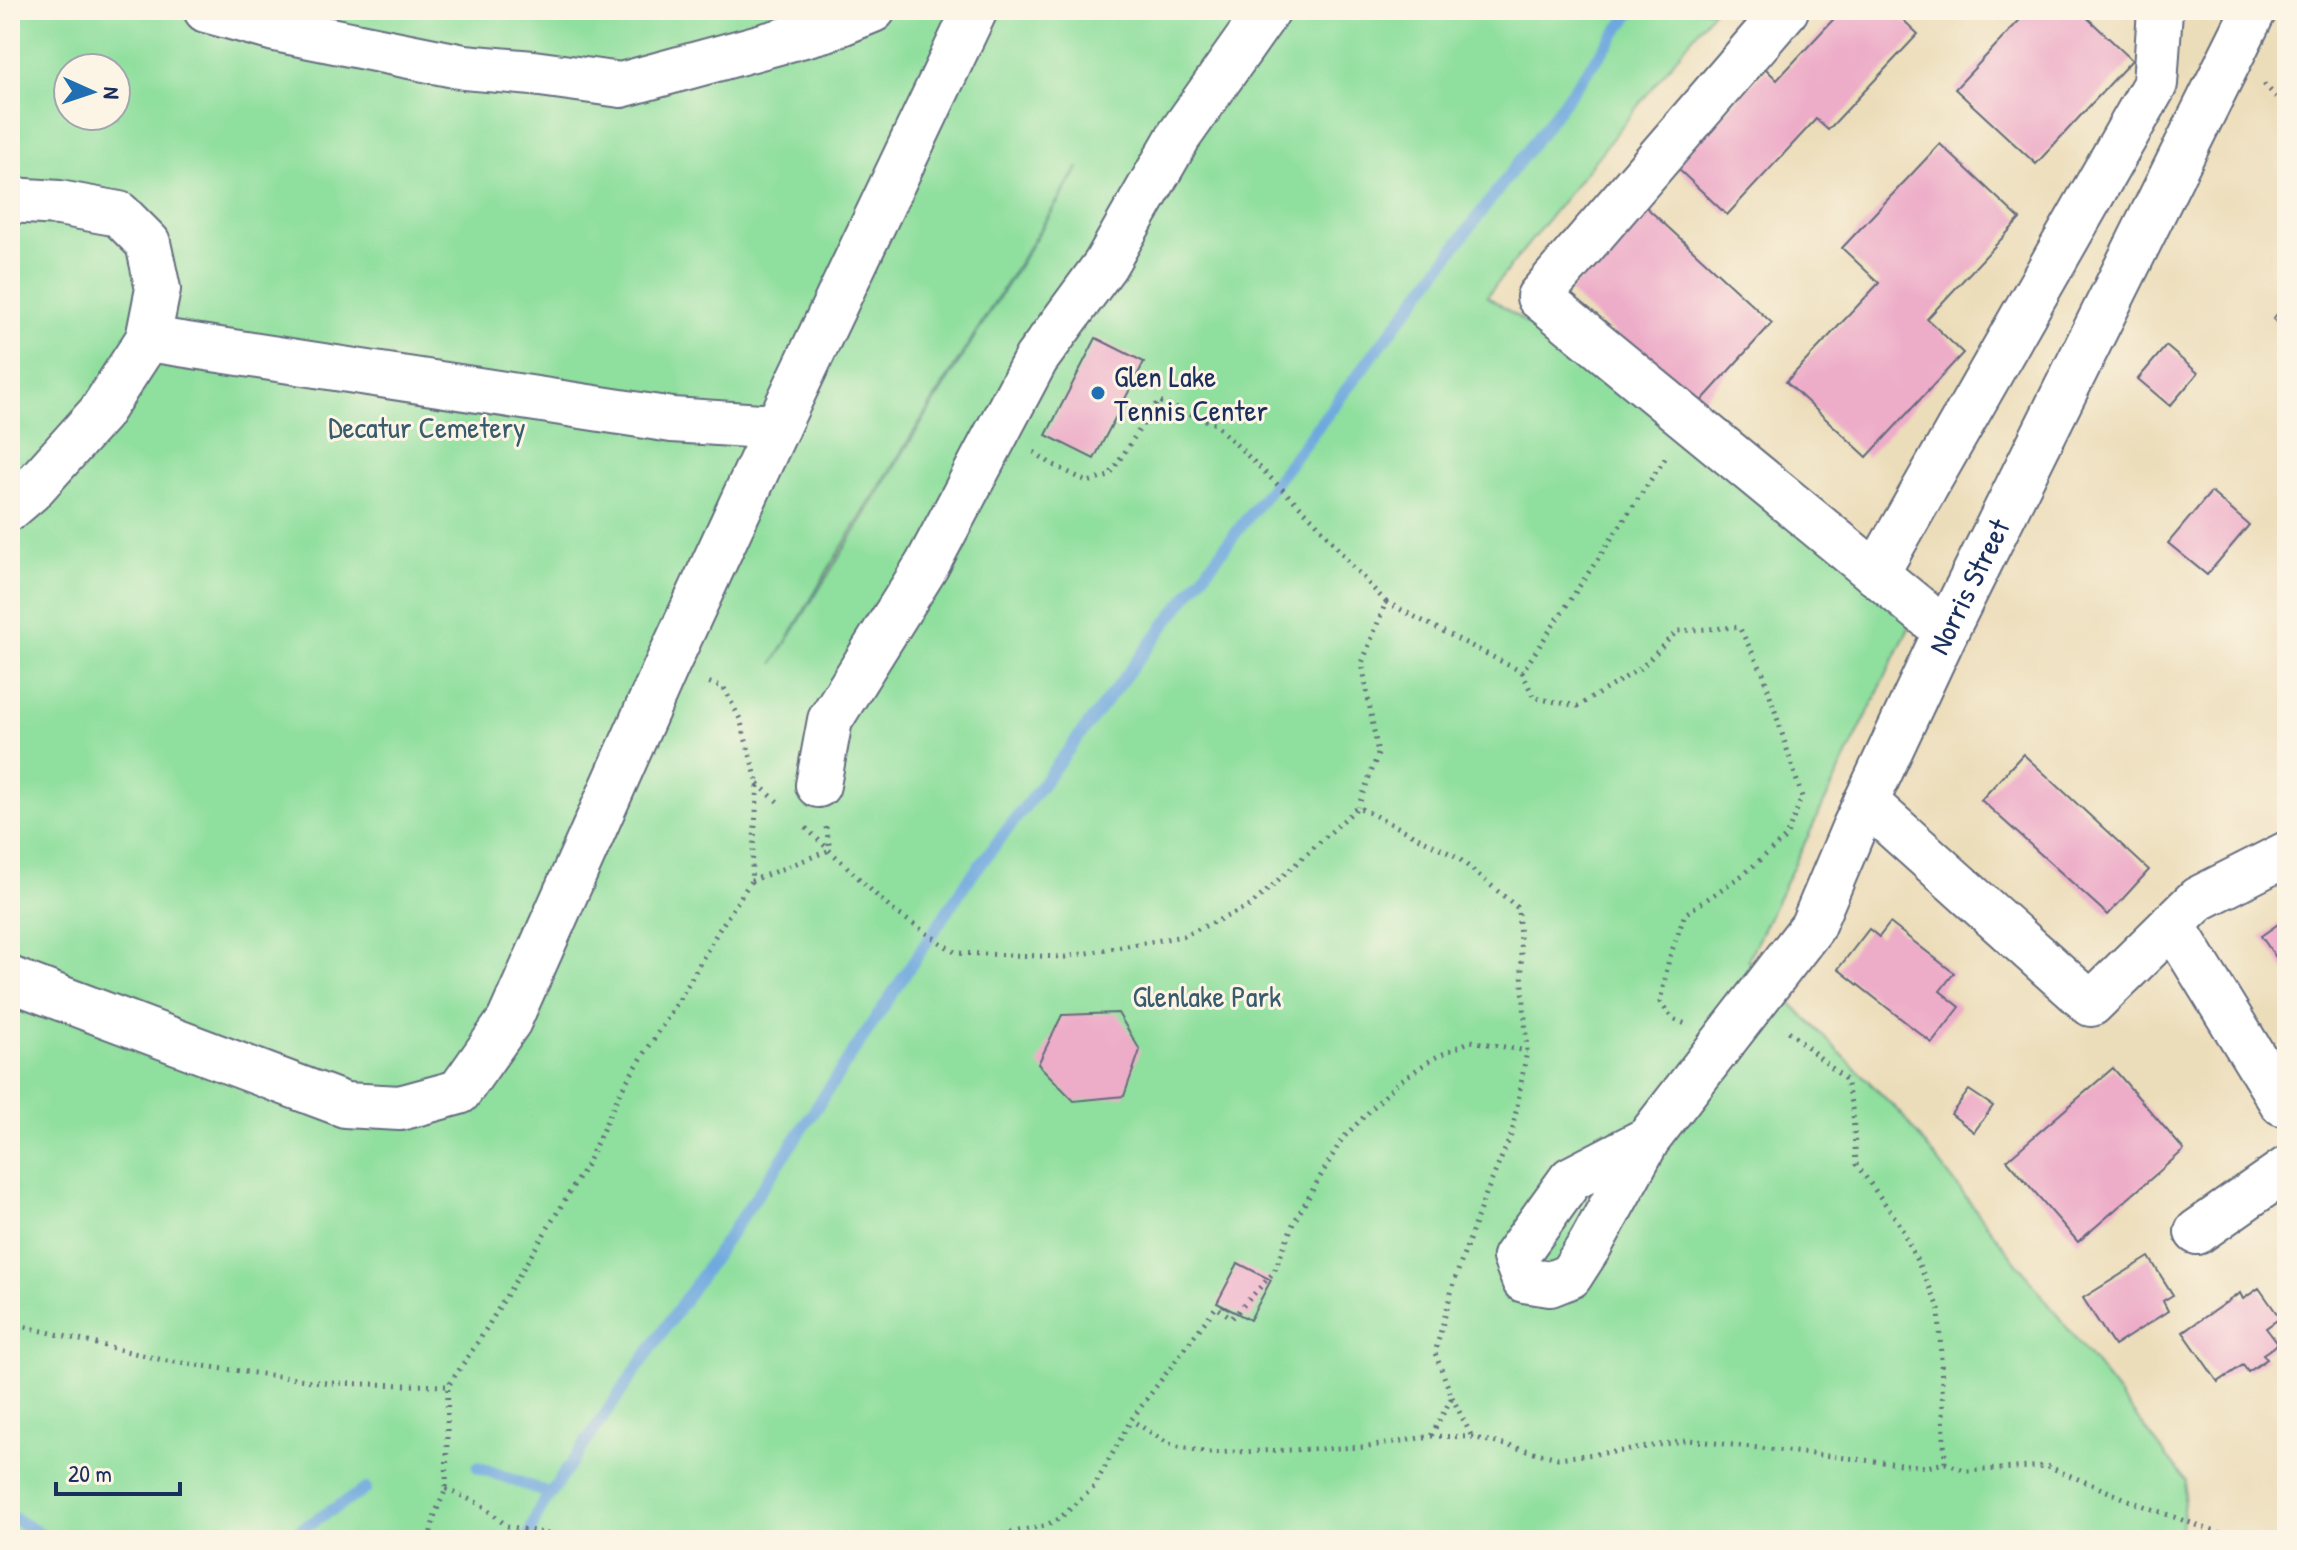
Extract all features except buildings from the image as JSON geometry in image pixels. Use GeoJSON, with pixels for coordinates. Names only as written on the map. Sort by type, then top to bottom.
{"type":"FeatureCollection","features":[{"type":"Feature","properties":{"kind":"street"},"geometry":{"type":"LineString","coordinates":[[206,10],[275,29],[464,67],[621,85],[829,28],[873,10]]}},
{"type":"Feature","properties":{"kind":"street"},"geometry":{"type":"LineString","coordinates":[[10,979],[345,1105],[400,1108],[459,1092],[509,1021],[666,667],[975,10]]}},
{"type":"Feature","properties":{"kind":"street"},"geometry":{"type":"LineString","coordinates":[[818,785],[830,720],[927,565],[1036,359],[1105,265],[1179,136],[1268,10]]}},
{"type":"Feature","properties":{"kind":"street"},"geometry":{"type":"LineString","coordinates":[[1786,10],[1539,297],[1946,631]]}},
{"type":"Feature","properties":{"kind":"street"},"geometry":{"type":"LineString","coordinates":[[1876,574],[2155,84],[2160,10]]}},
{"type":"Feature","properties":{"kind":"street","name":"Norris Street"},"geometry":{"type":"LineString","coordinates":[[1648,1139],[1812,927],[1946,631],[2254,10]]}},
{"type":"Feature","properties":{"kind":"street"},"geometry":{"type":"LineString","coordinates":[[10,200],[59,203],[119,214],[148,243],[158,289],[148,339],[100,413],[30,491],[10,508]]}},
{"type":"Feature","properties":{"kind":"street"},"geometry":{"type":"LineString","coordinates":[[148,339],[672,420],[777,427]]}},
{"type":"Feature","properties":{"kind":"street"},"geometry":{"type":"LineString","coordinates":[[1866,802],[2091,1004],[2198,899],[2287,854]]}},
{"type":"Feature","properties":{"kind":"street"},"geometry":{"type":"LineString","coordinates":[[2172,924],[2282,1103]]}},
{"type":"Feature","properties":{"kind":"street"},"geometry":{"type":"LineString","coordinates":[[2197,1232],[2287,1169]]}},
{"type":"Feature","properties":{"kind":"path"},"geometry":{"type":"LineString","coordinates":[[999,430],[1050,463],[1088,482],[1109,476],[1158,401],[1215,424],[1293,499],[1386,602],[1522,672],[1534,698],[1578,706],[1641,668],[1677,631],[1739,627],[1763,673],[1802,797],[1786,837],[1744,874],[1685,914],[1669,959],[1660,1002],[1673,1019],[1726,1038]]}},
{"type":"Feature","properties":{"kind":"path"},"geometry":{"type":"LineString","coordinates":[[1522,672],[1670,450]]}},
{"type":"Feature","properties":{"kind":"path"},"geometry":{"type":"LineString","coordinates":[[751,881],[830,850],[891,909],[956,953],[1065,957],[1183,936],[1250,906],[1358,807],[1378,754],[1362,663],[1386,602]]}},
{"type":"Feature","properties":{"kind":"path"},"geometry":{"type":"LineString","coordinates":[[429,1540],[435,1514],[446,1489],[448,1386],[588,1162],[621,1090],[751,881],[758,784],[740,719],[724,688],[666,667]]}},
{"type":"Feature","properties":{"kind":"path"},"geometry":{"type":"LineString","coordinates":[[1358,807],[1457,857],[1518,908],[1527,1051],[1512,1133],[1454,1282],[1435,1353],[1472,1437]]}},
{"type":"Feature","properties":{"kind":"path"},"geometry":{"type":"LineString","coordinates":[[1754,1001],[1846,1080],[1853,1113],[1856,1164],[1899,1223],[1939,1307],[1945,1463]]}},
{"type":"Feature","properties":{"kind":"path"},"geometry":{"type":"LineString","coordinates":[[971,1540],[1044,1526],[1059,1519],[1094,1487],[1131,1420],[1216,1307],[1232,1318],[1274,1272],[1293,1224],[1342,1139],[1397,1083],[1434,1058],[1471,1041],[1527,1051]]}},
{"type":"Feature","properties":{"kind":"path"},"geometry":{"type":"LineString","coordinates":[[10,1323],[167,1361],[327,1383],[448,1386]]}},
{"type":"Feature","properties":{"kind":"path"},"geometry":{"type":"LineString","coordinates":[[1431,1436],[1452,1397]]}},
{"type":"Feature","properties":{"kind":"path"},"geometry":{"type":"LineString","coordinates":[[1131,1420],[1169,1444],[1208,1453],[1368,1447],[1431,1436],[1472,1437],[1558,1458],[1689,1440],[1926,1467],[1945,1463],[1967,1471],[2047,1466],[2138,1504],[2227,1536],[2287,1539]]}},
{"type":"Feature","properties":{"kind":"path"},"geometry":{"type":"LineString","coordinates":[[446,1489],[480,1504],[507,1526],[579,1540]]}},
{"type":"Feature","properties":{"kind":"green space","name":"Glenlake Park"},"geometry":{"type":"Polygon","coordinates":[[[10,10],[1714,10],[1487,296],[1924,597],[1748,960],[1902,1115],[2186,1481],[2180,1540],[10,1540],[10,10]],[[1079,168],[832,563],[773,664],[1079,168]]]}},
{"type":"Feature","properties":{"kind":"waterway"},"geometry":{"type":"LineString","coordinates":[[527,1540],[539,1510],[780,1162],[966,883],[1413,303],[1633,10]]}},
{"type":"Feature","properties":{"kind":"waterway"},"geometry":{"type":"LineString","coordinates":[[478,1467],[551,1494]]}},
{"type":"Feature","properties":{"kind":"waterway"},"geometry":{"type":"LineString","coordinates":[[283,1540],[366,1489]]}},
{"type":"Feature","properties":{"kind":"waterway"},"geometry":{"type":"LineString","coordinates":[[10,1516],[50,1540]]}},
{"type":"Feature","properties":{"kind":"place","name":"Glen Lake Tennis Center"},"geometry":{"type":"Point","coordinates":[1098,393]}},
{"type":"Feature","properties":{"kind":"park label","name":"Decatur Cemetery"},"geometry":{"type":"Point","coordinates":[427,427]}}]}
